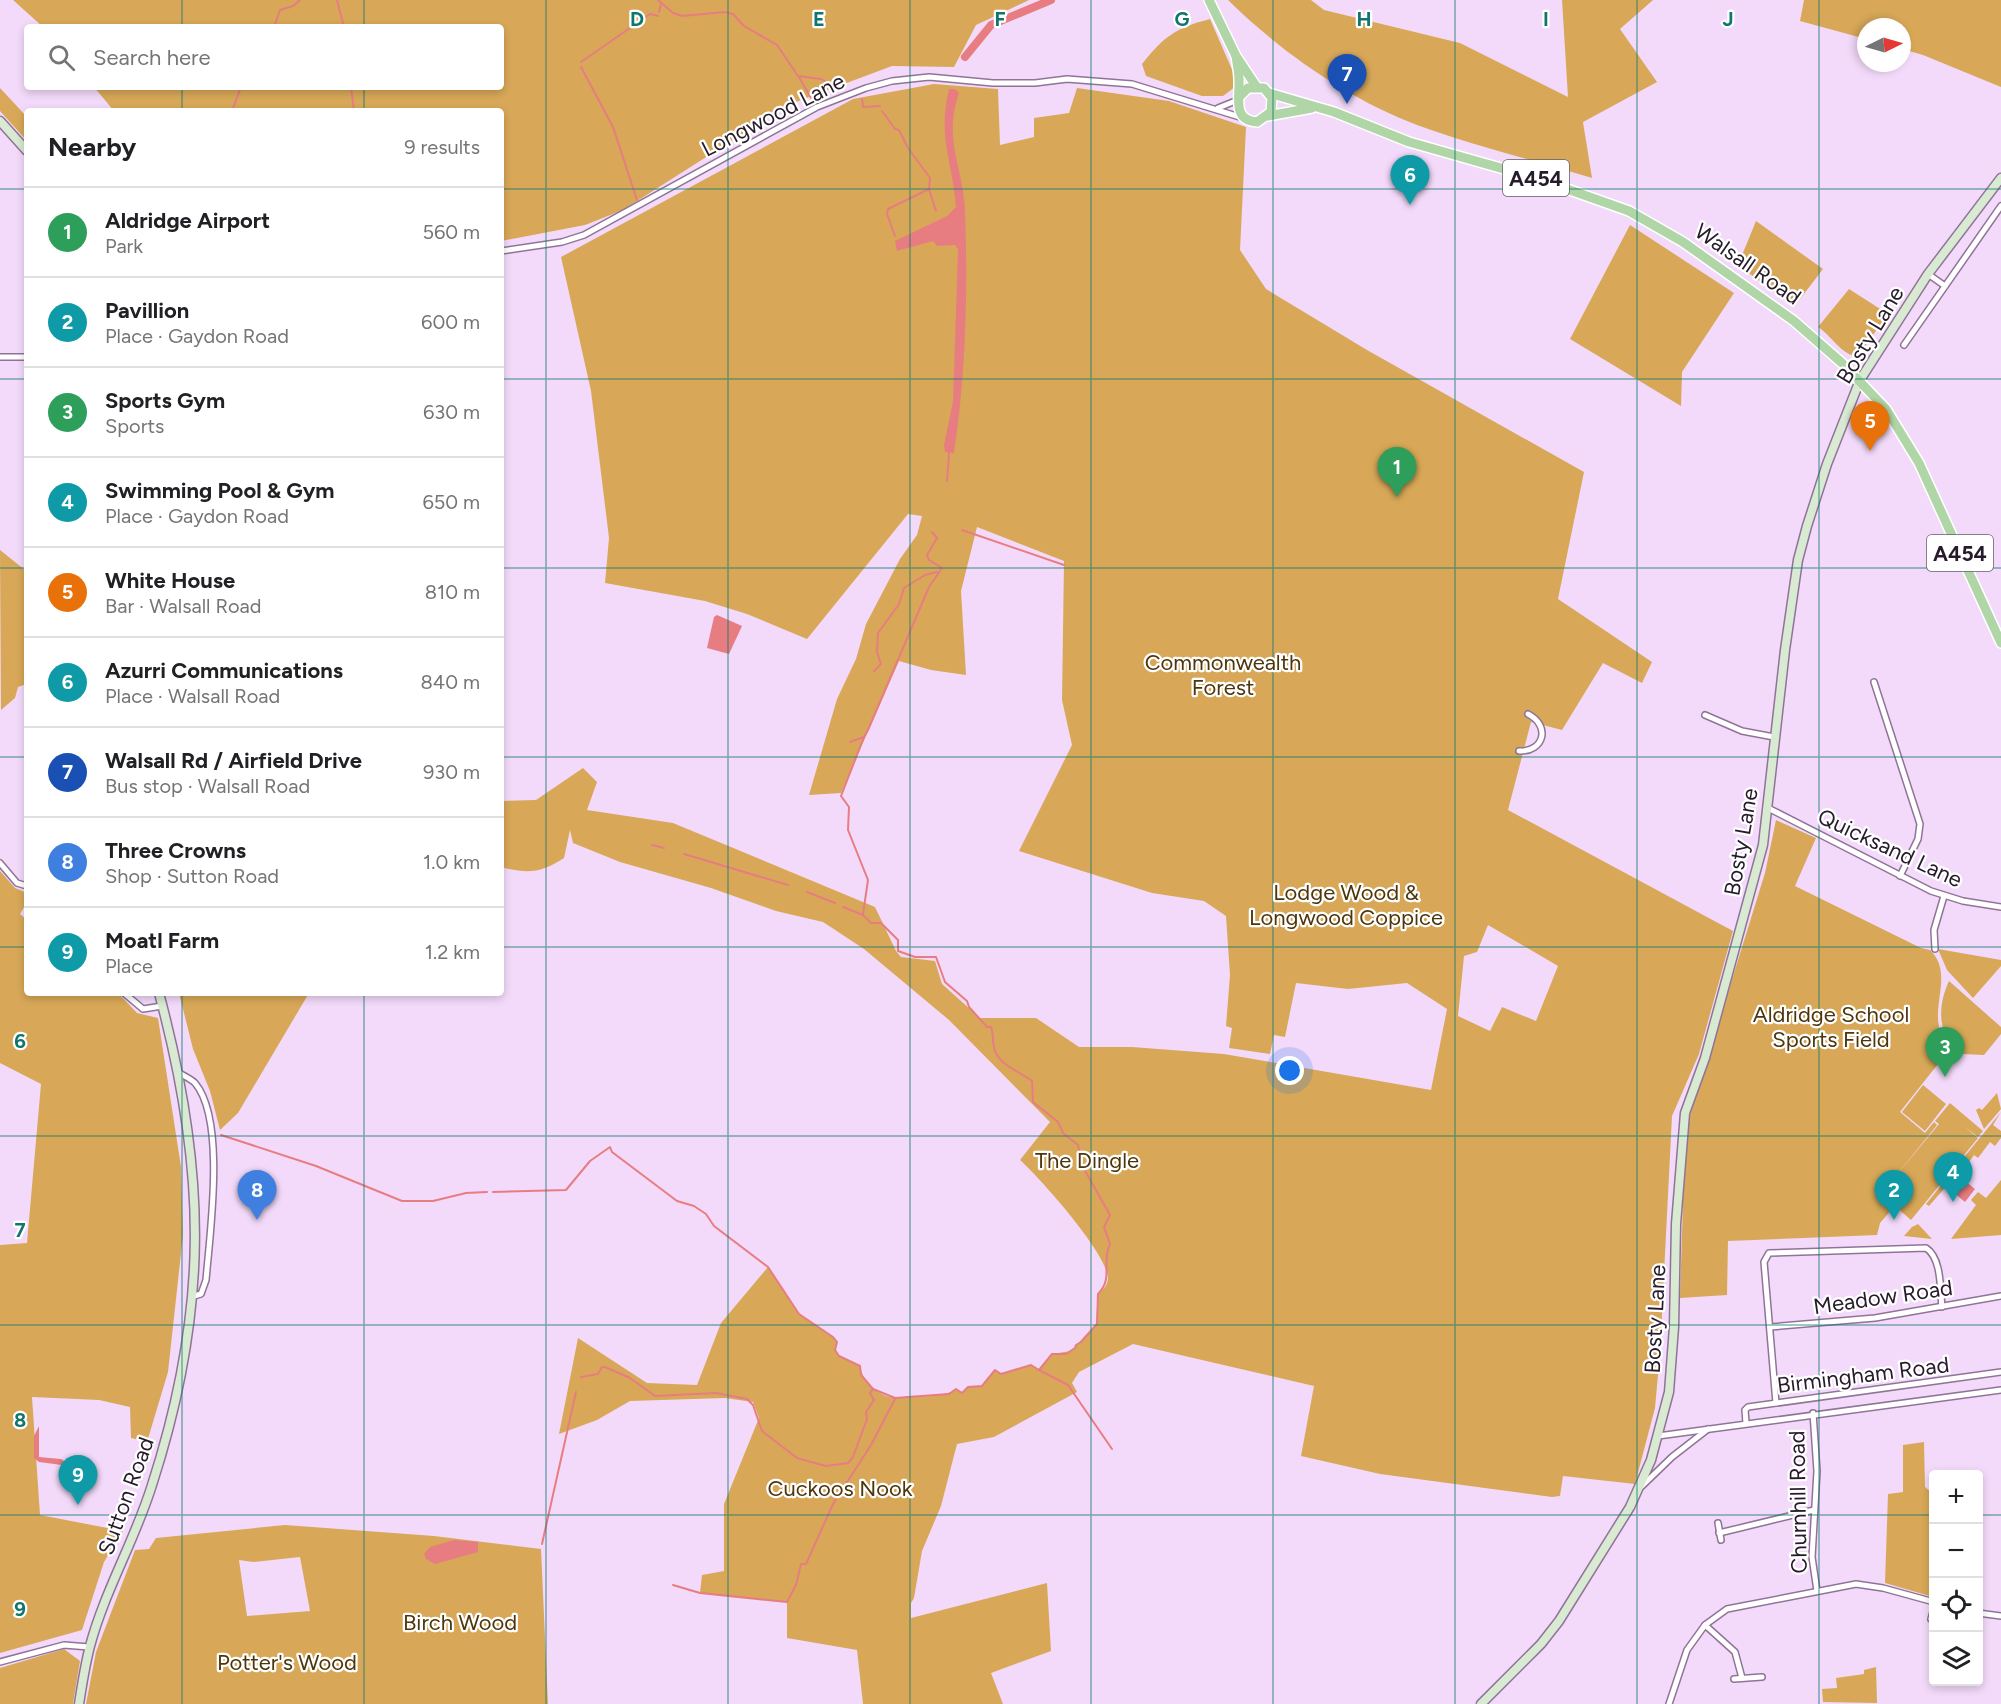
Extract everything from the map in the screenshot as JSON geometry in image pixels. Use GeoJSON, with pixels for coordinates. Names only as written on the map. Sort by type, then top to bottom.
{"type":"FeatureCollection","features":[{"type":"Feature","properties":{"kind":"main road"},"geometry":{"type":"LineString","coordinates":[[1209,0],[1236,56],[1256,86],[1269,93],[1273,106],[1268,116],[1257,122],[1245,118],[1239,111],[1236,56]]}},
{"type":"Feature","properties":{"kind":"main road"},"geometry":{"type":"LineString","coordinates":[[1238,99],[1245,89],[1256,86]]}},
{"type":"Feature","properties":{"kind":"main road","name":"Walsall Road"},"geometry":{"type":"LineString","coordinates":[[1269,93],[1410,142],[1600,198],[1633,213],[1683,242],[1794,321],[1860,380],[1886,409],[1919,463],[2001,643]]}},
{"type":"Feature","properties":{"kind":"main road","name":"Walsall Road"},"geometry":{"type":"LineString","coordinates":[[1268,116],[1315,108]]}},
{"type":"Feature","properties":{"kind":"main road"},"geometry":{"type":"LineString","coordinates":[[0,121],[24,148]]}},
{"type":"Feature","properties":{"kind":"main road","name":"Bosty Lane"},"geometry":{"type":"LineString","coordinates":[[1481,1704],[1541,1644],[1559,1621],[1615,1534],[1641,1486],[1658,1436],[1669,1392],[1676,1224],[1685,1113],[1704,1058],[1757,875],[1768,808],[1774,737],[1798,560],[1818,489],[1860,380],[1928,274],[2001,178]]}},
{"type":"Feature","properties":{"kind":"main road","name":"Sutton Road"},"geometry":{"type":"LineString","coordinates":[[79,1704],[89,1647],[159,1464],[182,1378],[194,1296],[196,1227],[194,1176],[179,1074],[160,996]]}},
{"type":"Feature","properties":{"kind":"street","name":"Longwood Lane"},"geometry":{"type":"LineString","coordinates":[[504,251],[562,242],[584,235],[720,158],[848,94],[892,81],[929,77],[966,81],[1035,83],[1067,79],[1132,84],[1245,118]]}},
{"type":"Feature","properties":{"kind":"street"},"geometry":{"type":"LineString","coordinates":[[1218,108],[1238,99]]}},
{"type":"Feature","properties":{"kind":"street","name":"Bosty Lane"},"geometry":{"type":"LineString","coordinates":[[1904,345],[1910,329],[1945,286],[2001,206]]}},
{"type":"Feature","properties":{"kind":"street","name":"Bosty Lane"},"geometry":{"type":"LineString","coordinates":[[1928,274],[1945,286]]}},
{"type":"Feature","properties":{"kind":"street"},"geometry":{"type":"LineString","coordinates":[[0,357],[24,357]]}},
{"type":"Feature","properties":{"kind":"street"},"geometry":{"type":"LineString","coordinates":[[1874,682],[1920,824],[1918,839],[1900,876]]}},
{"type":"Feature","properties":{"kind":"street"},"geometry":{"type":"LineString","coordinates":[[1869,694],[1878,693]]}},
{"type":"Feature","properties":{"kind":"street"},"geometry":{"type":"LineString","coordinates":[[1519,751],[1529,752],[1537,745],[1543,733],[1541,724],[1528,714]]}},
{"type":"Feature","properties":{"kind":"street"},"geometry":{"type":"LineString","coordinates":[[1706,715],[1742,731],[1774,737]]}},
{"type":"Feature","properties":{"kind":"street","name":"Quicksand Lane"},"geometry":{"type":"LineString","coordinates":[[1768,808],[1944,896],[2001,907]]}},
{"type":"Feature","properties":{"kind":"street"},"geometry":{"type":"LineString","coordinates":[[0,863],[17,883],[24,885]]}},
{"type":"Feature","properties":{"kind":"street"},"geometry":{"type":"LineString","coordinates":[[1935,949],[1934,930],[1944,896]]}},
{"type":"Feature","properties":{"kind":"street"},"geometry":{"type":"LineString","coordinates":[[128,996],[143,1009],[162,1006]]}},
{"type":"Feature","properties":{"kind":"street","name":"Sutton Road"},"geometry":{"type":"LineString","coordinates":[[179,1074],[193,1081],[201,1095],[210,1116],[213,1144],[206,1280],[201,1294],[194,1296]]}},
{"type":"Feature","properties":{"kind":"street"},"geometry":{"type":"LineString","coordinates":[[1776,1403],[1764,1262],[1769,1253],[1774,1251],[1926,1248],[1934,1256],[1936,1263],[1942,1307]]}},
{"type":"Feature","properties":{"kind":"street","name":"Meadow Road"},"geometry":{"type":"LineString","coordinates":[[1770,1327],[1855,1321],[2001,1296]]}},
{"type":"Feature","properties":{"kind":"street","name":"Birmingham Road"},"geometry":{"type":"LineString","coordinates":[[1746,1423],[1745,1410],[1748,1407],[2001,1372]]}},
{"type":"Feature","properties":{"kind":"street","name":"Birmingham Road"},"geometry":{"type":"LineString","coordinates":[[1658,1436],[1813,1413],[2001,1390]]}},
{"type":"Feature","properties":{"kind":"street","name":"Churnhill Road"},"geometry":{"type":"LineString","coordinates":[[1813,1413],[1817,1471],[1812,1557],[1817,1591]]}},
{"type":"Feature","properties":{"kind":"street"},"geometry":{"type":"LineString","coordinates":[[1641,1486],[1672,1457],[1709,1428]]}},
{"type":"Feature","properties":{"kind":"street"},"geometry":{"type":"LineString","coordinates":[[1719,1533],[1814,1510]]}},
{"type":"Feature","properties":{"kind":"street"},"geometry":{"type":"LineString","coordinates":[[1718,1523],[1721,1540]]}},
{"type":"Feature","properties":{"kind":"street"},"geometry":{"type":"LineString","coordinates":[[1669,1704],[1687,1650],[1705,1625],[1727,1609],[1846,1585],[1864,1585],[1929,1601]]}},
{"type":"Feature","properties":{"kind":"street"},"geometry":{"type":"LineString","coordinates":[[1983,1614],[2001,1616]]}},
{"type":"Feature","properties":{"kind":"street"},"geometry":{"type":"LineString","coordinates":[[1705,1625],[1735,1652],[1742,1678]]}},
{"type":"Feature","properties":{"kind":"street"},"geometry":{"type":"LineString","coordinates":[[0,1662],[64,1645],[89,1647]]}},
{"type":"Feature","properties":{"kind":"street"},"geometry":{"type":"LineString","coordinates":[[1734,1679],[1762,1677]]}},
{"type":"Feature","properties":{"kind":"green space"},"geometry":{"type":"Polygon","coordinates":[[[13,0],[1029,0],[976,25],[954,67],[892,66],[788,105],[623,210],[585,225],[504,240],[504,108],[112,108],[96,90],[504,90],[504,24],[40,24],[13,0]]]}},
{"type":"Feature","properties":{"kind":"green space"},"geometry":{"type":"Polygon","coordinates":[[[1228,0],[1311,0],[1324,10],[1460,43],[1568,97],[1562,0],[1653,0],[1620,29],[1657,82],[1583,122],[1592,178],[1460,140],[1417,125],[1366,102],[1293,56],[1228,0]]]}},
{"type":"Feature","properties":{"kind":"green space"},"geometry":{"type":"Polygon","coordinates":[[[1804,0],[2001,0],[2001,87],[1911,52],[1911,18],[1857,18],[1857,37],[1800,21],[1804,0]]]}},
{"type":"Feature","properties":{"kind":"green space"},"geometry":{"type":"Polygon","coordinates":[[[1210,19],[1234,74],[1235,87],[1223,96],[1202,96],[1146,76],[1142,64],[1157,46],[1179,30],[1210,19]]]}},
{"type":"Feature","properties":{"kind":"green space"},"geometry":{"type":"Polygon","coordinates":[[[934,84],[998,89],[1000,145],[1034,137],[1034,118],[1069,113],[1077,88],[1169,101],[1246,127],[1240,250],[1266,289],[1367,350],[1584,472],[1558,599],[1652,662],[1642,683],[1603,663],[1562,730],[1531,722],[1508,810],[1733,931],[1699,1054],[1672,1116],[1655,1408],[1635,1484],[1563,1476],[1560,1496],[1552,1497],[1380,1474],[1301,1456],[1314,1386],[1133,1344],[1079,1372],[1072,1383],[1077,1392],[994,1437],[957,1444],[941,1506],[922,1551],[914,1598],[911,1603],[911,1618],[1047,1583],[1051,1651],[991,1673],[1003,1704],[863,1704],[857,1650],[787,1638],[787,1602],[700,1593],[702,1575],[724,1571],[724,1504],[759,1418],[753,1402],[725,1398],[630,1401],[597,1420],[559,1434],[578,1338],[647,1383],[697,1385],[721,1323],[768,1267],[799,1314],[837,1342],[835,1350],[839,1356],[860,1366],[868,1383],[878,1392],[896,1398],[936,1396],[956,1389],[962,1393],[968,1387],[982,1386],[995,1370],[1001,1374],[1031,1365],[1039,1370],[1052,1354],[1071,1351],[1096,1324],[1098,1294],[1107,1284],[1108,1279],[1105,1268],[1086,1235],[1042,1182],[1020,1160],[1050,1122],[949,1020],[864,949],[823,922],[776,911],[711,888],[620,862],[573,843],[570,830],[564,858],[556,863],[534,871],[504,868],[504,801],[536,800],[583,768],[597,782],[587,810],[673,823],[875,907],[901,957],[935,961],[942,984],[980,1018],[1036,1018],[1079,1047],[1132,1047],[1224,1054],[1431,1090],[1447,1009],[1407,983],[1348,989],[1296,983],[1285,1037],[1274,1035],[1270,1054],[1229,1048],[1232,1028],[1226,1026],[1230,975],[1226,916],[1204,901],[1152,893],[1019,851],[1072,745],[1062,700],[1064,561],[977,527],[961,591],[966,675],[931,670],[899,661],[841,793],[809,795],[837,699],[856,659],[866,624],[900,559],[917,535],[922,516],[908,514],[807,639],[747,614],[705,601],[605,583],[609,538],[591,391],[561,257],[853,99],[934,84]],[[1488,925],[1477,952],[1464,956],[1458,1016],[1490,1031],[1502,1007],[1536,1021],[1558,966],[1488,925]]]}},
{"type":"Feature","properties":{"kind":"green space"},"geometry":{"type":"Polygon","coordinates":[[[0,88],[24,114],[24,138],[0,111],[0,88]]]}},
{"type":"Feature","properties":{"kind":"green space"},"geometry":{"type":"Polygon","coordinates":[[[1756,221],[1823,269],[1794,307],[1738,265],[1756,221]]]}},
{"type":"Feature","properties":{"kind":"green space"},"geometry":{"type":"Polygon","coordinates":[[[1630,225],[1734,293],[1682,372],[1681,406],[1570,339],[1630,225]]]}},
{"type":"Feature","properties":{"kind":"green space"},"geometry":{"type":"Polygon","coordinates":[[[1849,289],[1888,314],[1858,356],[1847,353],[1818,327],[1849,289]]]}},
{"type":"Feature","properties":{"kind":"green space"},"geometry":{"type":"Polygon","coordinates":[[[0,550],[24,569],[24,685],[18,687],[15,698],[1,710],[0,550]]]}},
{"type":"Feature","properties":{"kind":"green space","name":"Aldridge School Sports Field"},"geometry":{"type":"Polygon","coordinates":[[[1776,820],[1816,838],[1795,886],[1921,948],[1930,950],[1940,965],[1938,1022],[1949,1050],[1900,1112],[1925,1133],[1934,1122],[1937,1125],[1895,1177],[1939,1124],[1935,1121],[1950,1103],[1983,1131],[1978,1137],[1964,1126],[1978,1138],[1911,1220],[1881,1194],[1894,1207],[1880,1223],[1877,1235],[1728,1241],[1727,1295],[1680,1298],[1684,1168],[1690,1115],[1765,873],[1776,820]]]}},
{"type":"Feature","properties":{"kind":"green space"},"geometry":{"type":"Polygon","coordinates":[[[0,871],[15,888],[24,892],[24,907],[20,914],[24,917],[24,996],[121,996],[137,1013],[158,1018],[181,1167],[183,1235],[168,1372],[147,1442],[131,1438],[130,1407],[99,1400],[32,1397],[40,1515],[123,1531],[104,1562],[82,1630],[0,1653],[0,1245],[27,1243],[41,1084],[0,1063],[0,871]]]}},
{"type":"Feature","properties":{"kind":"green space"},"geometry":{"type":"Polygon","coordinates":[[[1938,949],[2001,960],[2001,966],[1973,998],[1947,970],[1938,949]]]}},
{"type":"Feature","properties":{"kind":"green space"},"geometry":{"type":"Polygon","coordinates":[[[1949,981],[2001,1027],[2001,1034],[1984,1055],[1961,1054],[1947,1038],[1943,1029],[1941,1011],[1949,981]]]}},
{"type":"Feature","properties":{"kind":"green space"},"geometry":{"type":"Polygon","coordinates":[[[180,996],[307,996],[238,1113],[220,1130],[210,1091],[193,1049],[180,996]]]}},
{"type":"Feature","properties":{"kind":"green space"},"geometry":{"type":"Polygon","coordinates":[[[1923,1085],[1946,1104],[1925,1131],[1902,1112],[1923,1085]]]}},
{"type":"Feature","properties":{"kind":"green space"},"geometry":{"type":"Polygon","coordinates":[[[1997,1093],[2001,1109],[1984,1129],[1976,1110],[1979,1108],[1982,1110],[1997,1093]]]}},
{"type":"Feature","properties":{"kind":"green space"},"geometry":{"type":"Polygon","coordinates":[[[2001,1112],[1993,1125],[2001,1131],[2001,1138],[1995,1146],[1990,1142],[1978,1158],[1974,1155],[1969,1162],[1965,1156],[2001,1112]]]}},
{"type":"Feature","properties":{"kind":"green space"},"geometry":{"type":"Polygon","coordinates":[[[1953,1171],[1961,1177],[1954,1186],[1949,1183],[1929,1206],[1926,1204],[1953,1171]]]}},
{"type":"Feature","properties":{"kind":"green space"},"geometry":{"type":"Polygon","coordinates":[[[2001,1180],[2001,1235],[1951,1239],[1976,1205],[1971,1200],[1978,1192],[1986,1198],[2001,1180]]]}},
{"type":"Feature","properties":{"kind":"green space"},"geometry":{"type":"Polygon","coordinates":[[[1918,1224],[1932,1239],[1904,1236],[1918,1224]]]}},
{"type":"Feature","properties":{"kind":"green space"},"geometry":{"type":"Polygon","coordinates":[[[1924,1442],[1925,1487],[1929,1490],[1929,1596],[1885,1583],[1888,1494],[1903,1492],[1903,1445],[1924,1442]]]}},
{"type":"Feature","properties":{"kind":"green space"},"geometry":{"type":"Polygon","coordinates":[[[285,1525],[434,1536],[541,1549],[548,1704],[86,1704],[96,1652],[135,1550],[149,1549],[156,1538],[285,1525]],[[300,1557],[253,1562],[239,1560],[247,1616],[310,1611],[300,1557]]]}},
{"type":"Feature","properties":{"kind":"green space"},"geometry":{"type":"Polygon","coordinates":[[[64,1649],[80,1661],[73,1704],[0,1704],[0,1668],[64,1649]]]}},
{"type":"Feature","properties":{"kind":"green space"},"geometry":{"type":"Polygon","coordinates":[[[1876,1667],[1877,1703],[1823,1702],[1822,1689],[1837,1688],[1836,1678],[1864,1674],[1864,1670],[1876,1667]]]}},
{"type":"Feature","properties":{"kind":"shaded area"},"geometry":{"type":"Polygon","coordinates":[[[949,89],[955,89],[959,93],[953,125],[953,139],[964,194],[966,240],[964,362],[954,453],[945,452],[944,445],[953,401],[958,249],[955,245],[937,246],[933,241],[897,251],[895,241],[947,216],[956,207],[945,136],[949,89]]]}},
{"type":"Feature","properties":{"kind":"shaded area"},"geometry":{"type":"Polygon","coordinates":[[[717,615],[742,626],[729,654],[707,648],[714,617],[717,615]]]}},
{"type":"Feature","properties":{"kind":"shaded area"},"geometry":{"type":"Polygon","coordinates":[[[1964,1180],[1975,1189],[1965,1202],[1953,1192],[1964,1180]]]}},
{"type":"Feature","properties":{"kind":"shaded area"},"geometry":{"type":"Polygon","coordinates":[[[39,1426],[39,1457],[61,1459],[64,1461],[62,1465],[39,1462],[34,1458],[34,1436],[39,1426]]]}},
{"type":"Feature","properties":{"kind":"shaded area"},"geometry":{"type":"Polygon","coordinates":[[[454,1540],[478,1542],[478,1552],[435,1564],[426,1559],[424,1554],[430,1547],[454,1540]]]}},
{"type":"Feature","properties":{"kind":"waterway"},"geometry":{"type":"LineString","coordinates":[[275,24],[280,10],[293,6],[300,0]]}},
{"type":"Feature","properties":{"kind":"waterway"},"geometry":{"type":"LineString","coordinates":[[337,0],[343,24]]}},
{"type":"Feature","properties":{"kind":"waterway"},"geometry":{"type":"LineString","coordinates":[[658,0],[673,13],[682,16],[725,12],[733,14],[744,26],[777,45],[798,76],[821,79],[835,87]]}},
{"type":"Feature","properties":{"kind":"waterway"},"geometry":{"type":"LineString","coordinates":[[965,57],[991,25],[1051,0]]}},
{"type":"Feature","properties":{"kind":"waterway"},"geometry":{"type":"LineString","coordinates":[[659,12],[661,4]]}},
{"type":"Feature","properties":{"kind":"waterway"},"geometry":{"type":"LineString","coordinates":[[581,62],[650,14],[658,16]]}},
{"type":"Feature","properties":{"kind":"waterway"},"geometry":{"type":"LineString","coordinates":[[581,67],[613,127],[637,200]]}},
{"type":"Feature","properties":{"kind":"waterway"},"geometry":{"type":"LineString","coordinates":[[799,77],[811,98]]}},
{"type":"Feature","properties":{"kind":"waterway"},"geometry":{"type":"LineString","coordinates":[[233,108],[240,90]]}},
{"type":"Feature","properties":{"kind":"waterway"},"geometry":{"type":"LineString","coordinates":[[351,90],[354,108]]}},
{"type":"Feature","properties":{"kind":"waterway"},"geometry":{"type":"LineString","coordinates":[[862,99],[863,107],[880,106]]}},
{"type":"Feature","properties":{"kind":"waterway"},"geometry":{"type":"LineString","coordinates":[[882,111],[895,129],[899,130],[908,148],[930,178],[929,189],[936,211]]}},
{"type":"Feature","properties":{"kind":"waterway"},"geometry":{"type":"LineString","coordinates":[[895,236],[887,214],[888,209],[929,189]]}},
{"type":"Feature","properties":{"kind":"waterway"},"geometry":{"type":"LineString","coordinates":[[947,481],[949,453]]}},
{"type":"Feature","properties":{"kind":"waterway"},"geometry":{"type":"LineString","coordinates":[[962,530],[1064,565]]}},
{"type":"Feature","properties":{"kind":"waterway"},"geometry":{"type":"LineString","coordinates":[[850,742],[864,737],[868,730],[929,587],[942,568],[929,560],[927,555],[937,538],[932,532]]}},
{"type":"Feature","properties":{"kind":"waterway"},"geometry":{"type":"LineString","coordinates":[[874,671],[881,664],[877,652],[878,633],[899,604],[904,588],[925,575],[937,572]]}},
{"type":"Feature","properties":{"kind":"waterway"},"geometry":{"type":"LineString","coordinates":[[863,914],[868,880],[848,830],[849,807],[841,796],[864,737]]}},
{"type":"Feature","properties":{"kind":"waterway"},"geometry":{"type":"LineString","coordinates":[[652,845],[664,848]]}},
{"type":"Feature","properties":{"kind":"waterway"},"geometry":{"type":"LineString","coordinates":[[684,854],[788,885]]}},
{"type":"Feature","properties":{"kind":"waterway"},"geometry":{"type":"LineString","coordinates":[[807,892],[835,903]]}},
{"type":"Feature","properties":{"kind":"waterway"},"geometry":{"type":"LineString","coordinates":[[581,1377],[598,1374],[602,1367],[605,1367],[630,1378],[655,1396],[716,1393],[747,1399],[753,1405],[762,1431],[797,1458],[826,1466],[848,1463],[853,1457],[867,1419],[866,1412],[874,1400],[870,1393],[873,1389],[895,1398],[949,1394],[956,1389],[962,1393],[968,1387],[982,1386],[995,1370],[1001,1374],[1031,1365],[1039,1370],[1052,1354],[1066,1354],[1075,1348],[1097,1324],[1098,1294],[1105,1282],[1110,1244],[1104,1227],[1110,1215],[1083,1167],[1078,1145],[1063,1133],[1058,1122],[1033,1102],[1032,1081],[1001,1061],[994,1048],[991,1027],[987,1027],[969,1007],[967,1001],[945,982],[936,957],[915,957],[898,951],[898,940],[881,923],[871,923],[863,915],[843,907]]}},
{"type":"Feature","properties":{"kind":"waterway"},"geometry":{"type":"LineString","coordinates":[[221,1135],[316,1166],[402,1201],[433,1201],[466,1193],[487,1192]]}},
{"type":"Feature","properties":{"kind":"waterway"},"geometry":{"type":"LineString","coordinates":[[493,1192],[566,1190],[590,1161],[610,1147],[612,1152],[677,1201],[694,1206],[706,1214],[714,1226],[768,1267],[799,1314],[833,1337],[837,1342],[835,1350],[839,1356],[860,1366],[861,1375],[873,1389]]}},
{"type":"Feature","properties":{"kind":"waterway"},"geometry":{"type":"LineString","coordinates":[[1039,1370],[1068,1385],[1112,1449]]}},
{"type":"Feature","properties":{"kind":"waterway"},"geometry":{"type":"LineString","coordinates":[[542,1544],[576,1392]]}},
{"type":"Feature","properties":{"kind":"waterway"},"geometry":{"type":"LineString","coordinates":[[673,1585],[700,1593],[787,1602],[796,1585],[801,1564],[806,1564],[833,1504],[871,1445],[895,1399]]}},
{"type":"Feature","properties":{"kind":"place","name":"Walsall Rd / Airfield Drive"},"geometry":{"type":"Point","coordinates":[1347,104]}},
{"type":"Feature","properties":{"kind":"place","name":"Azurri Communications"},"geometry":{"type":"Point","coordinates":[1410,205]}},
{"type":"Feature","properties":{"kind":"place","name":"White House"},"geometry":{"type":"Point","coordinates":[1870,451]}},
{"type":"Feature","properties":{"kind":"place","name":"Aldridge Airport"},"geometry":{"type":"Point","coordinates":[1397,497]}},
{"type":"Feature","properties":{"kind":"place","name":"Sports Gym"},"geometry":{"type":"Point","coordinates":[1945,1077]}},
{"type":"Feature","properties":{"kind":"place","name":"Swimming Pool & Gym"},"geometry":{"type":"Point","coordinates":[1953,1202]}},
{"type":"Feature","properties":{"kind":"place","name":"Three Crowns"},"geometry":{"type":"Point","coordinates":[257,1220]}},
{"type":"Feature","properties":{"kind":"place","name":"Pavillion"},"geometry":{"type":"Point","coordinates":[1894,1220]}},
{"type":"Feature","properties":{"kind":"place","name":"Moatl Farm"},"geometry":{"type":"Point","coordinates":[78,1505]}},
{"type":"Feature","properties":{"kind":"park label","name":"Commonwealth Forest"},"geometry":{"type":"Point","coordinates":[1223,674]}},
{"type":"Feature","properties":{"kind":"park label","name":"Lodge Wood & Longwood Coppice"},"geometry":{"type":"Point","coordinates":[1346,904]}},
{"type":"Feature","properties":{"kind":"park label","name":"The Dingle"},"geometry":{"type":"Point","coordinates":[1087,1160]}},
{"type":"Feature","properties":{"kind":"park label","name":"Cuckoos Nook"},"geometry":{"type":"Point","coordinates":[840,1488]}},
{"type":"Feature","properties":{"kind":"park label","name":"Birch Wood"},"geometry":{"type":"Point","coordinates":[460,1622]}},
{"type":"Feature","properties":{"kind":"park label","name":"Potter's Wood"},"geometry":{"type":"Point","coordinates":[287,1662]}}]}
